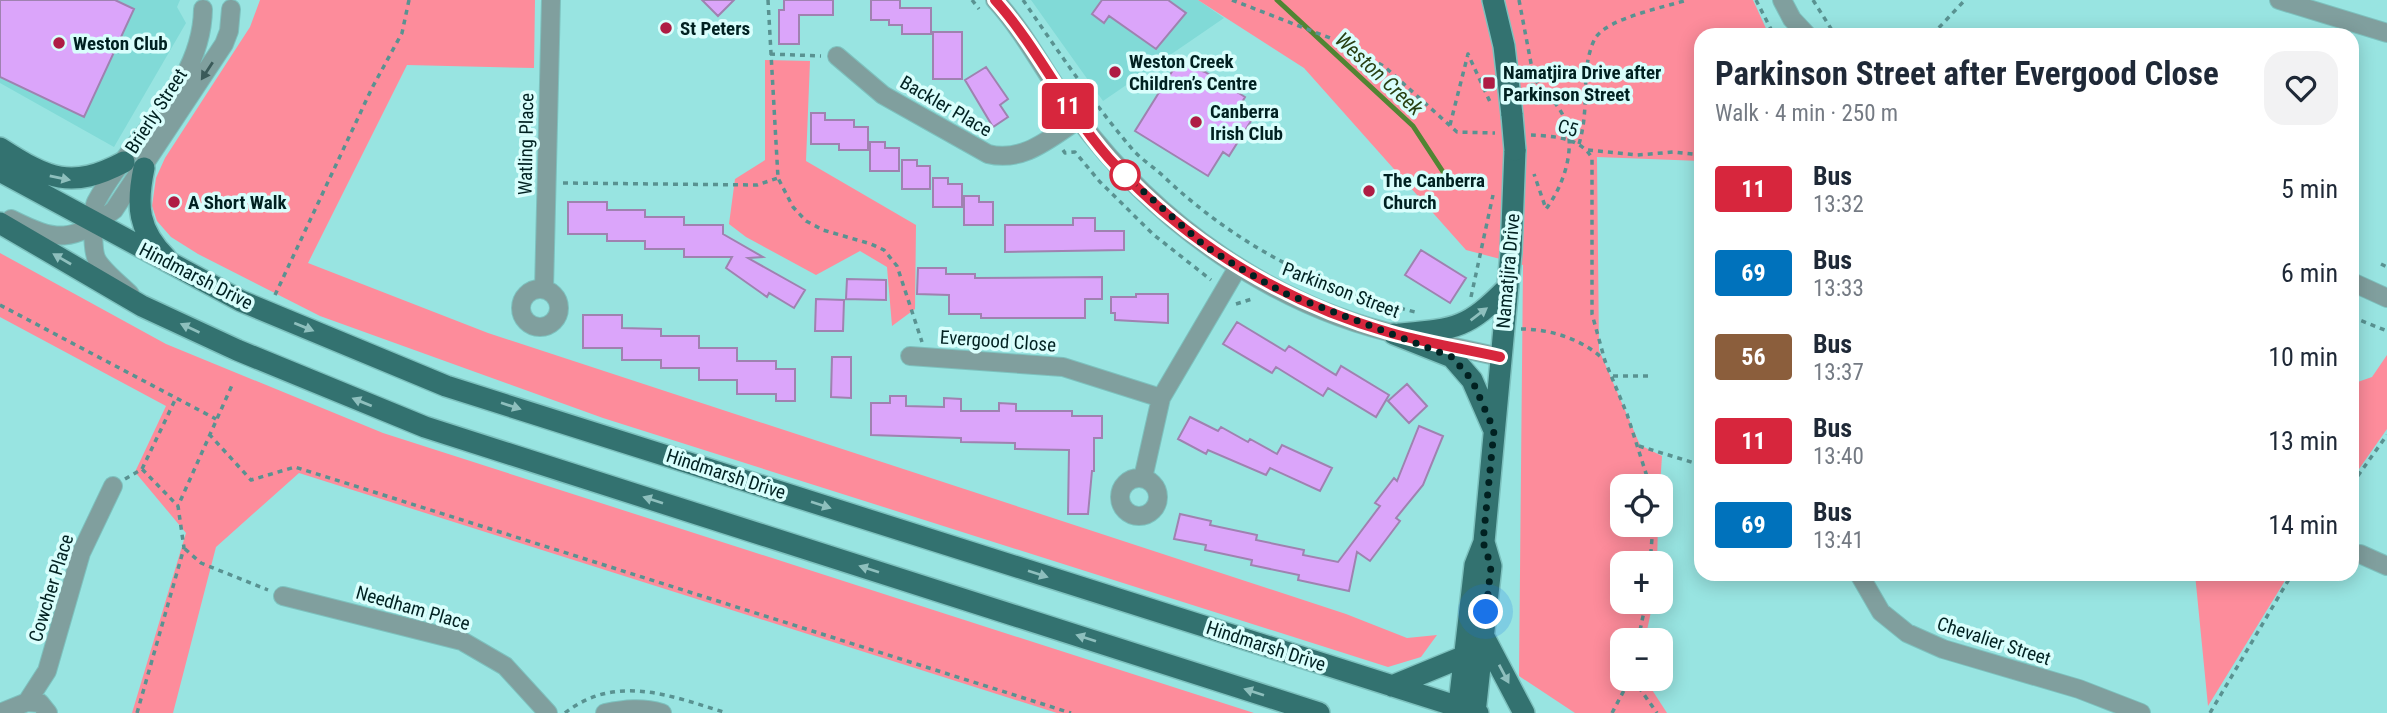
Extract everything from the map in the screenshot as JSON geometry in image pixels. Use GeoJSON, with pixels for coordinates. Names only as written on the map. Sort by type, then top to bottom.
{"type":"FeatureCollection","features":[{"type":"Feature","properties":{"kind":"main road","name":"Namatjira Drive"},"geometry":{"type":"LineString","coordinates":[[1469,712],[1465,656],[1475,565],[1483,542],[1520,143],[1512,112],[1504,46],[1493,0]]}},
{"type":"Feature","properties":{"kind":"main road"},"geometry":{"type":"LineString","coordinates":[[0,148],[46,174],[72,180],[134,165],[144,230],[175,266]]}},
{"type":"Feature","properties":{"kind":"main road","name":"Hindmarsh Drive"},"geometry":{"type":"LineString","coordinates":[[0,171],[95,225],[241,301],[446,386],[1469,712]]}},
{"type":"Feature","properties":{"kind":"main road"},"geometry":{"type":"LineString","coordinates":[[0,223],[142,306],[237,351],[425,427],[1319,713]]}},
{"type":"Feature","properties":{"kind":"main road"},"geometry":{"type":"LineString","coordinates":[[1394,334],[1446,330],[1464,325],[1483,312],[1508,287]]}},
{"type":"Feature","properties":{"kind":"main road"},"geometry":{"type":"LineString","coordinates":[[1394,334],[1452,357],[1472,380],[1494,430]]}},
{"type":"Feature","properties":{"kind":"main road","name":"Namatjira Drive"},"geometry":{"type":"LineString","coordinates":[[1469,712],[1483,635],[1491,566],[1483,542]]}},
{"type":"Feature","properties":{"kind":"main road"},"geometry":{"type":"LineString","coordinates":[[1483,635],[1524,713]]}},
{"type":"Feature","properties":{"kind":"main road"},"geometry":{"type":"LineString","coordinates":[[1392,686],[1465,656]]}},
{"type":"Feature","properties":{"kind":"street","name":"Watling Place"},"geometry":{"type":"LineString","coordinates":[[544,289],[551,0]]}},
{"type":"Feature","properties":{"kind":"street","name":"Parkinson Street"},"geometry":{"type":"LineString","coordinates":[[995,0],[1078,120],[1116,166],[1205,246],[1284,293],[1394,334],[1500,357]]}},
{"type":"Feature","properties":{"kind":"street"},"geometry":{"type":"LineString","coordinates":[[1782,0],[1800,28]]}},
{"type":"Feature","properties":{"kind":"street"},"geometry":{"type":"LineString","coordinates":[[2279,0],[2387,33]]}},
{"type":"Feature","properties":{"kind":"street"},"geometry":{"type":"LineString","coordinates":[[199,3],[217,15],[232,4]]}},
{"type":"Feature","properties":{"kind":"street","name":"Brierly Street"},"geometry":{"type":"LineString","coordinates":[[134,165],[193,58],[201,38],[199,3]]}},
{"type":"Feature","properties":{"kind":"street","name":"Brierly Street"},"geometry":{"type":"LineString","coordinates":[[142,306],[97,261],[93,243],[95,204],[134,165],[224,44],[229,31],[232,4]]}},
{"type":"Feature","properties":{"kind":"street","name":"Backler Place"},"geometry":{"type":"LineString","coordinates":[[837,56],[883,95],[988,154],[1003,158],[1026,153],[1078,120]]}},
{"type":"Feature","properties":{"kind":"street"},"geometry":{"type":"LineString","coordinates":[[0,214],[43,235],[67,235],[95,225]]}},
{"type":"Feature","properties":{"kind":"street"},"geometry":{"type":"LineString","coordinates":[[1143,478],[1161,398],[1238,267]]}},
{"type":"Feature","properties":{"kind":"street"},"geometry":{"type":"LineString","coordinates":[[2359,285],[2387,298]]}},
{"type":"Feature","properties":{"kind":"street","name":"Evergood Close"},"geometry":{"type":"LineString","coordinates":[[919,357],[1063,367],[1161,398]]}},
{"type":"Feature","properties":{"kind":"street","name":"Cowcher Place"},"geometry":{"type":"LineString","coordinates":[[21,707],[47,671],[81,552],[113,486]]}},
{"type":"Feature","properties":{"kind":"street"},"geometry":{"type":"LineString","coordinates":[[2360,554],[2387,566]]}},
{"type":"Feature","properties":{"kind":"street","name":"Chevalier Street"},"geometry":{"type":"LineString","coordinates":[[1863,581],[1881,611],[1907,633],[1943,649],[2079,689],[2141,713]]}},
{"type":"Feature","properties":{"kind":"street","name":"Needham Place"},"geometry":{"type":"LineString","coordinates":[[284,596],[462,641],[505,666],[548,713]]}},
{"type":"Feature","properties":{"kind":"street"},"geometry":{"type":"LineString","coordinates":[[0,713],[40,703],[48,713]]}},
{"type":"Feature","properties":{"kind":"street"},"geometry":{"type":"LineString","coordinates":[[605,713],[623,709],[648,709],[662,713]]}},
{"type":"Feature","properties":{"kind":"path"},"geometry":{"type":"LineString","coordinates":[[275,295],[372,88],[402,33],[410,0]]}},
{"type":"Feature","properties":{"kind":"path"},"geometry":{"type":"LineString","coordinates":[[768,0],[778,178],[793,207],[813,226],[871,244],[890,256],[897,266],[919,357]]}},
{"type":"Feature","properties":{"kind":"path"},"geometry":{"type":"LineString","coordinates":[[1023,0],[1086,90],[1135,152],[1198,210],[1244,242],[1284,264],[1360,296],[1419,313]]}},
{"type":"Feature","properties":{"kind":"path"},"geometry":{"type":"LineString","coordinates":[[1232,0],[1348,45],[1385,67],[1457,132],[1497,134]]}},
{"type":"Feature","properties":{"kind":"path"},"geometry":{"type":"LineString","coordinates":[[1519,0],[1534,79],[1561,111],[1570,141],[1563,182],[1546,209],[1533,171]]}},
{"type":"Feature","properties":{"kind":"path"},"geometry":{"type":"LineString","coordinates":[[1579,145],[1584,127],[1587,69],[1596,37],[1610,26],[1687,0]]}},
{"type":"Feature","properties":{"kind":"path"},"geometry":{"type":"LineString","coordinates":[[1756,0],[1770,28]]}},
{"type":"Feature","properties":{"kind":"path"},"geometry":{"type":"LineString","coordinates":[[1813,0],[1831,28]]}},
{"type":"Feature","properties":{"kind":"path"},"geometry":{"type":"LineString","coordinates":[[1939,28],[1965,0]]}},
{"type":"Feature","properties":{"kind":"path"},"geometry":{"type":"LineString","coordinates":[[770,54],[837,56]]}},
{"type":"Feature","properties":{"kind":"path"},"geometry":{"type":"LineString","coordinates":[[1450,125],[1468,54],[1512,112],[1534,79]]}},
{"type":"Feature","properties":{"kind":"path","name":"C5"},"geometry":{"type":"LineString","coordinates":[[1520,143],[1570,141],[1588,150],[1592,158],[1592,314],[1605,361],[1639,446],[1647,474]]}},
{"type":"Feature","properties":{"kind":"path"},"geometry":{"type":"LineString","coordinates":[[1588,150],[1637,155],[1674,152],[1694,154]]}},
{"type":"Feature","properties":{"kind":"path"},"geometry":{"type":"LineString","coordinates":[[546,183],[757,186],[778,178]]}},
{"type":"Feature","properties":{"kind":"path"},"geometry":{"type":"LineString","coordinates":[[1470,301],[1496,184]]}},
{"type":"Feature","properties":{"kind":"path"},"geometry":{"type":"LineString","coordinates":[[2381,264],[2387,267]]}},
{"type":"Feature","properties":{"kind":"path"},"geometry":{"type":"LineString","coordinates":[[0,305],[216,419]]}},
{"type":"Feature","properties":{"kind":"path"},"geometry":{"type":"LineString","coordinates":[[2359,320],[2387,331]]}},
{"type":"Feature","properties":{"kind":"path"},"geometry":{"type":"LineString","coordinates":[[1527,329],[1566,337],[1590,346],[1605,361]]}},
{"type":"Feature","properties":{"kind":"path"},"geometry":{"type":"LineString","coordinates":[[1613,376],[1648,376]]}},
{"type":"Feature","properties":{"kind":"path"},"geometry":{"type":"LineString","coordinates":[[137,713],[184,548],[178,506],[233,383]]}},
{"type":"Feature","properties":{"kind":"path"},"geometry":{"type":"LineString","coordinates":[[113,486],[142,469],[177,398]]}},
{"type":"Feature","properties":{"kind":"path"},"geometry":{"type":"LineString","coordinates":[[209,434],[251,480],[295,467],[1071,713]]}},
{"type":"Feature","properties":{"kind":"path"},"geometry":{"type":"LineString","coordinates":[[2359,474],[2387,435]]}},
{"type":"Feature","properties":{"kind":"path"},"geometry":{"type":"LineString","coordinates":[[1639,446],[1694,463]]}},
{"type":"Feature","properties":{"kind":"path"},"geometry":{"type":"LineString","coordinates":[[142,469],[178,506]]}},
{"type":"Feature","properties":{"kind":"path"},"geometry":{"type":"LineString","coordinates":[[184,548],[201,562],[284,596]]}},
{"type":"Feature","properties":{"kind":"path"},"geometry":{"type":"LineString","coordinates":[[2210,713],[2288,581]]}},
{"type":"Feature","properties":{"kind":"path"},"geometry":{"type":"LineString","coordinates":[[1612,713],[1625,691]]}},
{"type":"Feature","properties":{"kind":"path"},"geometry":{"type":"LineString","coordinates":[[1641,691],[1657,713]]}},
{"type":"Feature","properties":{"kind":"shaded area"},"geometry":{"type":"Polygon","coordinates":[[[0,0],[180,0],[177,7],[186,23],[114,147],[0,83],[0,0]]]}},
{"type":"Feature","properties":{"kind":"shaded area"},"geometry":{"type":"Polygon","coordinates":[[[260,0],[535,0],[534,68],[407,65],[308,263],[488,333],[1346,614],[1407,638],[1437,635],[1421,657],[1388,667],[603,418],[320,316],[198,254],[171,237],[157,221],[152,206],[156,178],[165,158],[250,27],[260,0]]]}},
{"type":"Feature","properties":{"kind":"shaded area","name":"Weston Creek Children’s Centre"},"geometry":{"type":"Polygon","coordinates":[[[1031,0],[1198,0],[1224,18],[1103,101],[1031,0]]]}},
{"type":"Feature","properties":{"kind":"shaded area"},"geometry":{"type":"Polygon","coordinates":[[[1198,0],[1753,0],[1766,28],[1694,28],[1694,161],[1597,157],[1599,350],[1640,445],[1662,456],[1661,474],[1610,474],[1610,537],[1658,537],[1657,551],[1610,551],[1610,614],[1650,614],[1648,628],[1610,628],[1610,691],[1653,691],[1667,713],[1575,713],[1519,676],[1523,265],[1466,250],[1304,68],[1198,0]]]}},
{"type":"Feature","properties":{"kind":"shaded area"},"geometry":{"type":"Polygon","coordinates":[[[765,60],[810,61],[806,161],[916,225],[915,309],[892,326],[887,267],[860,251],[816,275],[746,237],[729,224],[735,179],[765,160],[765,60]]]}},
{"type":"Feature","properties":{"kind":"shaded area"},"geometry":{"type":"Polygon","coordinates":[[[0,253],[166,344],[383,433],[1254,713],[1057,713],[299,473],[216,547],[173,713],[132,713],[186,533],[135,472],[166,406],[0,317],[0,253]]]}},
{"type":"Feature","properties":{"kind":"shaded area"},"geometry":{"type":"Polygon","coordinates":[[[2387,355],[2387,429],[2359,469],[2359,382],[2372,377],[2387,355]]]}},
{"type":"Feature","properties":{"kind":"shaded area"},"geometry":{"type":"Polygon","coordinates":[[[2196,581],[2285,581],[2208,706],[2196,581]]]}},
{"type":"Feature","properties":{"kind":"building","name":"Weston Club"},"geometry":{"type":"Polygon","coordinates":[[[0,0],[115,0],[134,9],[84,117],[0,77],[0,0]]]}},
{"type":"Feature","properties":{"kind":"building"},"geometry":{"type":"Polygon","coordinates":[[[702,0],[734,0],[718,16],[702,0]]]}},
{"type":"Feature","properties":{"kind":"building"},"geometry":{"type":"Polygon","coordinates":[[[784,0],[833,0],[833,15],[799,15],[799,44],[779,44],[779,10],[784,10],[784,0]]]}},
{"type":"Feature","properties":{"kind":"building"},"geometry":{"type":"Polygon","coordinates":[[[871,0],[900,0],[900,8],[931,8],[931,34],[902,34],[902,25],[889,25],[889,20],[871,20],[871,0]]]}},
{"type":"Feature","properties":{"kind":"building"},"geometry":{"type":"Polygon","coordinates":[[[1102,0],[1168,0],[1186,13],[1156,49],[1109,16],[1104,23],[1092,14],[1102,0]]]}},
{"type":"Feature","properties":{"kind":"building"},"geometry":{"type":"Polygon","coordinates":[[[933,32],[962,32],[962,79],[933,79],[933,32]]]}},
{"type":"Feature","properties":{"kind":"building","name":"Canberra Irish Club"},"geometry":{"type":"Polygon","coordinates":[[[1178,62],[1205,72],[1245,97],[1241,104],[1256,113],[1229,156],[1223,152],[1208,176],[1135,131],[1178,62]]]}},
{"type":"Feature","properties":{"kind":"building"},"geometry":{"type":"Polygon","coordinates":[[[986,67],[1008,99],[1000,105],[1008,117],[993,127],[965,80],[986,67]]]}},
{"type":"Feature","properties":{"kind":"building"},"geometry":{"type":"Polygon","coordinates":[[[811,113],[825,113],[825,120],[854,120],[854,127],[868,127],[868,150],[839,150],[839,144],[811,144],[811,113]]]}},
{"type":"Feature","properties":{"kind":"building"},"geometry":{"type":"Polygon","coordinates":[[[870,142],[885,142],[885,148],[899,148],[899,171],[870,171],[870,142]]]}},
{"type":"Feature","properties":{"kind":"building"},"geometry":{"type":"Polygon","coordinates":[[[902,160],[917,160],[917,166],[930,166],[930,189],[902,189],[902,160]]]}},
{"type":"Feature","properties":{"kind":"building"},"geometry":{"type":"Polygon","coordinates":[[[933,178],[948,178],[948,184],[962,184],[962,207],[933,207],[933,178]]]}},
{"type":"Feature","properties":{"kind":"building"},"geometry":{"type":"Polygon","coordinates":[[[964,196],[979,196],[979,202],[993,202],[993,225],[964,225],[964,196]]]}},
{"type":"Feature","properties":{"kind":"building"},"geometry":{"type":"Polygon","coordinates":[[[568,202],[607,202],[607,210],[645,210],[645,217],[684,217],[684,225],[723,225],[723,234],[763,257],[748,258],[805,290],[794,308],[769,293],[767,297],[726,268],[732,257],[684,257],[684,249],[645,249],[645,241],[607,241],[607,234],[568,234],[568,202]]]}},
{"type":"Feature","properties":{"kind":"building"},"geometry":{"type":"Polygon","coordinates":[[[1073,218],[1095,218],[1095,231],[1124,231],[1124,250],[1005,252],[1005,225],[1073,225],[1073,218]]]}},
{"type":"Feature","properties":{"kind":"building"},"geometry":{"type":"Polygon","coordinates":[[[1421,250],[1466,278],[1450,303],[1405,275],[1421,250]]]}},
{"type":"Feature","properties":{"kind":"building"},"geometry":{"type":"Polygon","coordinates":[[[918,268],[946,268],[946,274],[975,274],[975,278],[1102,277],[1102,299],[1085,299],[1085,318],[981,318],[981,314],[949,314],[949,295],[917,294],[918,268]]]}},
{"type":"Feature","properties":{"kind":"building"},"geometry":{"type":"Polygon","coordinates":[[[847,279],[886,280],[886,300],[846,299],[847,279]]]}},
{"type":"Feature","properties":{"kind":"building"},"geometry":{"type":"Polygon","coordinates":[[[1136,294],[1168,294],[1168,323],[1115,320],[1115,313],[1111,313],[1111,297],[1136,297],[1136,294]]]}},
{"type":"Feature","properties":{"kind":"building"},"geometry":{"type":"Polygon","coordinates":[[[816,299],[844,300],[843,331],[815,331],[816,299]]]}},
{"type":"Feature","properties":{"kind":"building"},"geometry":{"type":"Polygon","coordinates":[[[583,315],[622,315],[622,328],[661,329],[661,336],[699,336],[699,348],[737,348],[737,361],[776,361],[776,369],[795,369],[795,401],[776,401],[776,394],[737,394],[737,380],[699,380],[699,368],[661,368],[661,360],[622,360],[622,348],[583,348],[583,315]]]}},
{"type":"Feature","properties":{"kind":"building"},"geometry":{"type":"Polygon","coordinates":[[[1237,322],[1285,351],[1289,346],[1336,375],[1341,366],[1389,395],[1376,417],[1328,388],[1323,396],[1276,367],[1272,373],[1223,344],[1237,322]]]}},
{"type":"Feature","properties":{"kind":"building"},"geometry":{"type":"Polygon","coordinates":[[[832,357],[851,357],[851,398],[831,397],[832,357]]]}},
{"type":"Feature","properties":{"kind":"building"},"geometry":{"type":"Polygon","coordinates":[[[1407,384],[1427,406],[1409,423],[1388,401],[1407,384]]]}},
{"type":"Feature","properties":{"kind":"building"},"geometry":{"type":"Polygon","coordinates":[[[890,396],[906,396],[906,406],[944,407],[944,398],[961,399],[961,411],[999,411],[999,403],[1016,404],[1016,411],[1072,411],[1072,416],[1102,416],[1102,438],[1094,438],[1094,471],[1088,514],[1068,514],[1069,450],[1015,449],[1015,443],[961,442],[961,438],[871,435],[871,403],[890,403],[890,396]]]}},
{"type":"Feature","properties":{"kind":"building"},"geometry":{"type":"Polygon","coordinates":[[[1190,417],[1218,431],[1221,427],[1248,442],[1250,439],[1277,454],[1282,445],[1332,468],[1320,491],[1270,468],[1266,475],[1208,450],[1206,454],[1178,439],[1190,417]]]}},
{"type":"Feature","properties":{"kind":"building"},"geometry":{"type":"Polygon","coordinates":[[[1419,426],[1443,436],[1423,485],[1396,518],[1400,521],[1370,561],[1357,552],[1349,591],[1298,580],[1299,575],[1251,565],[1252,560],[1205,550],[1206,545],[1174,539],[1180,514],[1211,521],[1210,525],[1257,535],[1256,540],[1304,550],[1303,555],[1338,562],[1380,506],[1375,503],[1394,478],[1397,481],[1419,426]]]}},
{"type":"Feature","properties":{"kind":"waterway","name":"Weston Creek"},"geometry":{"type":"LineString","coordinates":[[1277,0],[1413,126],[1449,181]]}},
{"type":"Feature","properties":{"kind":"bus line","name":"11"},"geometry":{"type":"LineString","coordinates":[[995,0],[1078,120],[1116,166],[1205,246],[1284,293],[1348,319],[1394,334],[1500,357]]}},
{"type":"Feature","properties":{"kind":"place","name":"St Peters"},"geometry":{"type":"Point","coordinates":[666,28]}},
{"type":"Feature","properties":{"kind":"place","name":"Weston Club"},"geometry":{"type":"Point","coordinates":[59,43]}},
{"type":"Feature","properties":{"kind":"place","name":"Weston Creek Children’s Centre"},"geometry":{"type":"Point","coordinates":[1115,72]}},
{"type":"Feature","properties":{"kind":"place","name":"Namatjira Drive after Parkinson Street"},"geometry":{"type":"Point","coordinates":[1489,83]}},
{"type":"Feature","properties":{"kind":"place","name":"Canberra Irish Club"},"geometry":{"type":"Point","coordinates":[1196,122]}},
{"type":"Feature","properties":{"kind":"place","name":"The Canberra Church"},"geometry":{"type":"Point","coordinates":[1369,191]}},
{"type":"Feature","properties":{"kind":"place","name":"A Short Walk"},"geometry":{"type":"Point","coordinates":[174,202]}},
{"type":"Feature","properties":{"kind":"route"},"geometry":{"type":"LineString","coordinates":[[1125,175],[1205,246],[1238,267],[1284,293],[1452,357],[1472,380],[1494,430],[1483,542],[1491,566],[1486,612]]}}]}
